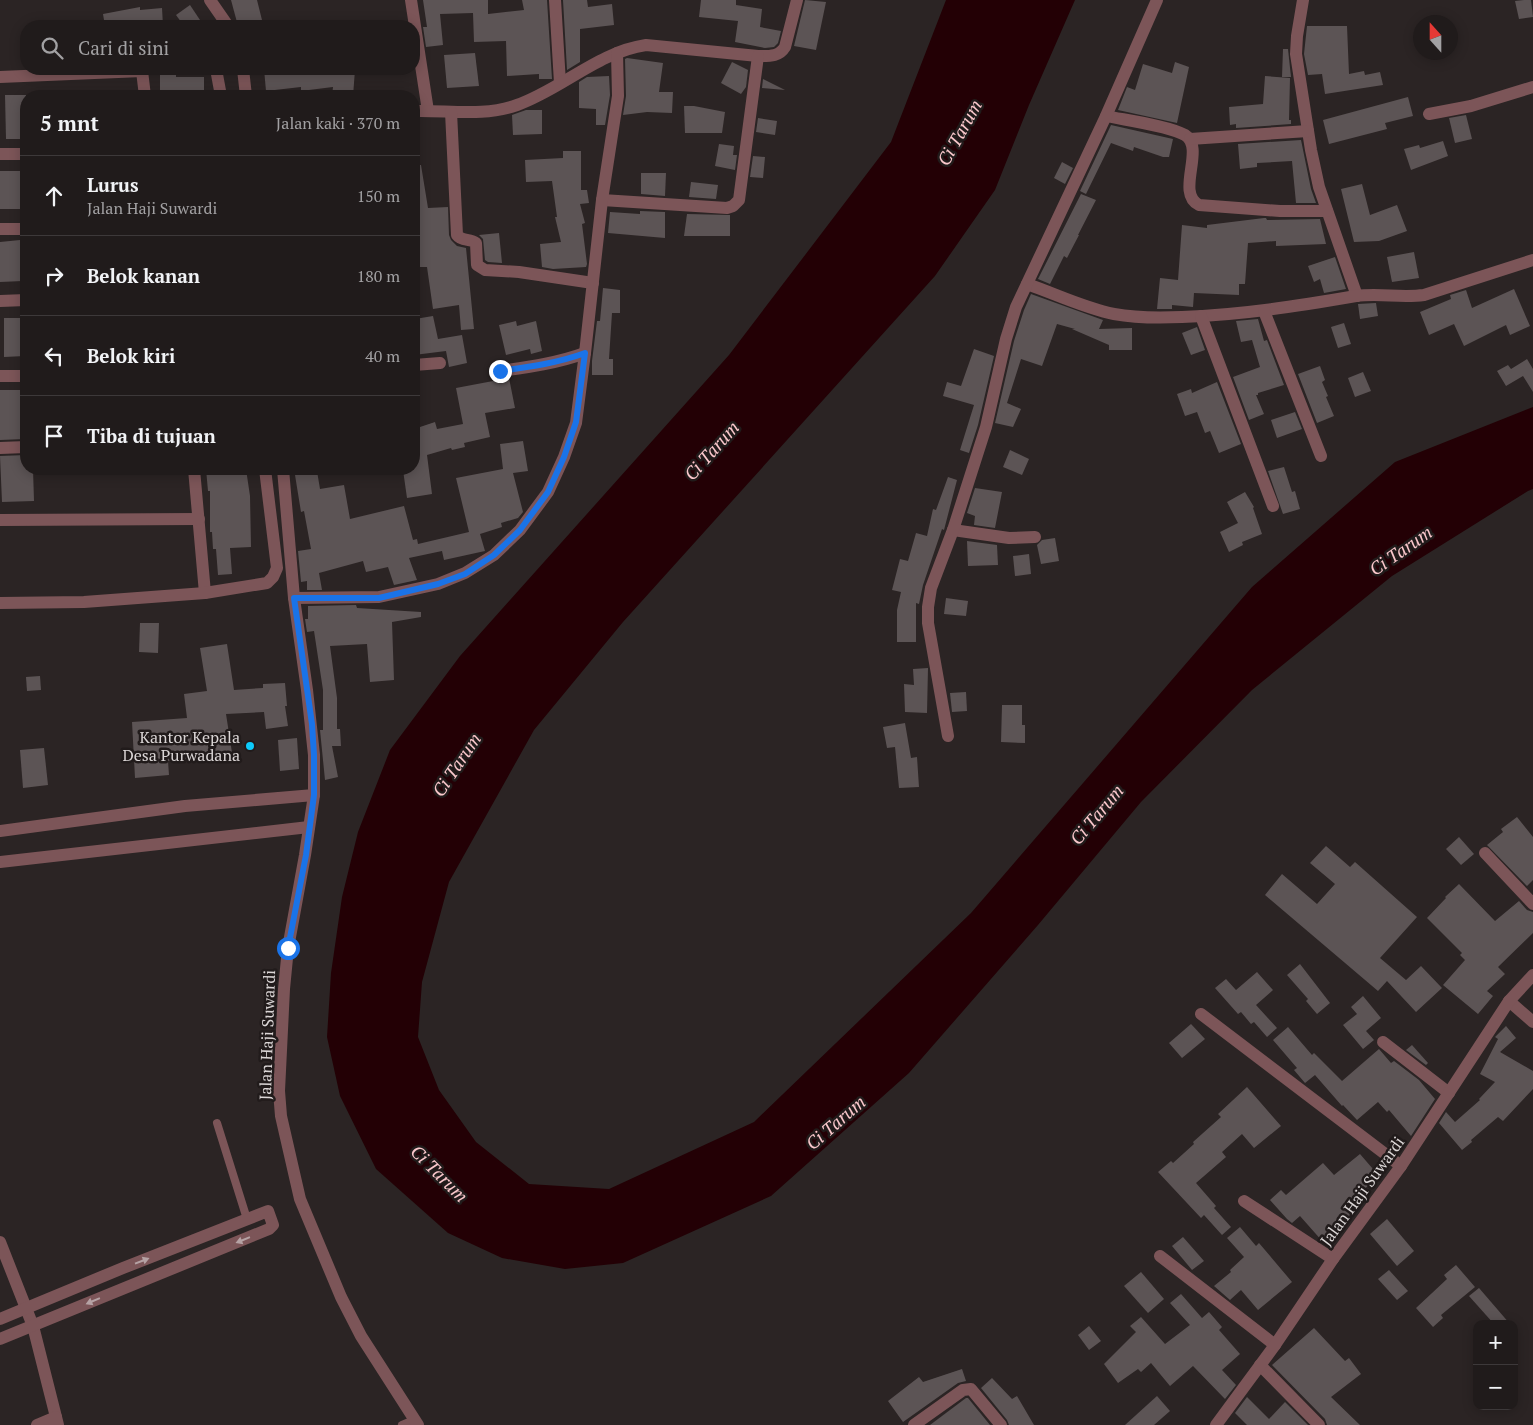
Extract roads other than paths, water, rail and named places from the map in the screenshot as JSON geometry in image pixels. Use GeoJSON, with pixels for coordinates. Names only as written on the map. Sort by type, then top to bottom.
{"type":"FeatureCollection","features":[{"type":"Feature","properties":{"kind":"street"},"geometry":{"type":"LineString","coordinates":[[210,0],[224,20]]}},
{"type":"Feature","properties":{"kind":"street"},"geometry":{"type":"LineString","coordinates":[[411,0],[414,20]]}},
{"type":"Feature","properties":{"kind":"street"},"geometry":{"type":"LineString","coordinates":[[555,0],[560,83]]}},
{"type":"Feature","properties":{"kind":"street"},"geometry":{"type":"LineString","coordinates":[[420,111],[481,112],[516,106],[628,47],[646,45],[758,56],[773,55],[782,52],[785,47],[797,0]]}},
{"type":"Feature","properties":{"kind":"street"},"geometry":{"type":"LineString","coordinates":[[948,736],[932,651],[928,607],[931,588],[986,427],[1006,338],[1016,307],[1106,116],[1157,0]]}},
{"type":"Feature","properties":{"kind":"street"},"geometry":{"type":"LineString","coordinates":[[1303,0],[1296,54],[1308,131],[1319,187],[1357,296]]}},
{"type":"Feature","properties":{"kind":"street"},"geometry":{"type":"LineString","coordinates":[[294,598],[379,598],[438,584],[465,574],[494,555],[520,530],[548,492],[564,457],[576,422],[602,200],[618,96],[617,53]]}},
{"type":"Feature","properties":{"kind":"street"},"geometry":{"type":"LineString","coordinates":[[602,200],[727,208],[734,206],[739,200],[758,56]]}},
{"type":"Feature","properties":{"kind":"street"},"geometry":{"type":"LineString","coordinates":[[420,59],[428,111]]}},
{"type":"Feature","properties":{"kind":"street"},"geometry":{"type":"LineString","coordinates":[[0,78],[54,75]]}},
{"type":"Feature","properties":{"kind":"street"},"geometry":{"type":"LineString","coordinates":[[145,75],[145,90]]}},
{"type":"Feature","properties":{"kind":"street"},"geometry":{"type":"LineString","coordinates":[[217,75],[220,90]]}},
{"type":"Feature","properties":{"kind":"street"},"geometry":{"type":"LineString","coordinates":[[244,75],[245,90]]}},
{"type":"Feature","properties":{"kind":"street"},"geometry":{"type":"LineString","coordinates":[[1429,114],[1471,106],[1533,87]]}},
{"type":"Feature","properties":{"kind":"street"},"geometry":{"type":"LineString","coordinates":[[451,112],[457,235],[476,243],[477,265],[485,270],[519,272],[593,283]]}},
{"type":"Feature","properties":{"kind":"street"},"geometry":{"type":"LineString","coordinates":[[1106,116],[1186,135],[1190,139],[1192,151],[1189,192],[1194,202],[1199,205],[1280,211],[1327,211]]}},
{"type":"Feature","properties":{"kind":"street"},"geometry":{"type":"LineString","coordinates":[[1190,139],[1308,131]]}},
{"type":"Feature","properties":{"kind":"street"},"geometry":{"type":"LineString","coordinates":[[0,154],[20,154]]}},
{"type":"Feature","properties":{"kind":"street"},"geometry":{"type":"LineString","coordinates":[[0,229],[20,229]]}},
{"type":"Feature","properties":{"kind":"street"},"geometry":{"type":"LineString","coordinates":[[1027,284],[1091,308],[1114,314],[1162,318],[1264,311],[1357,296],[1408,297],[1424,295],[1533,260]]}},
{"type":"Feature","properties":{"kind":"street"},"geometry":{"type":"LineString","coordinates":[[0,300],[20,300]]}},
{"type":"Feature","properties":{"kind":"street"},"geometry":{"type":"LineString","coordinates":[[1264,311],[1321,456]]}},
{"type":"Feature","properties":{"kind":"street"},"geometry":{"type":"LineString","coordinates":[[1201,316],[1272,506]]}},
{"type":"Feature","properties":{"kind":"street"},"geometry":{"type":"LineString","coordinates":[[500,371],[546,364],[585,353]]}},
{"type":"Feature","properties":{"kind":"street"},"geometry":{"type":"LineString","coordinates":[[420,365],[440,363]]}},
{"type":"Feature","properties":{"kind":"street"},"geometry":{"type":"LineString","coordinates":[[0,376],[20,376]]}},
{"type":"Feature","properties":{"kind":"street"},"geometry":{"type":"LineString","coordinates":[[0,448],[20,447]]}},
{"type":"Feature","properties":{"kind":"street"},"geometry":{"type":"LineString","coordinates":[[194,475],[206,593]]}},
{"type":"Feature","properties":{"kind":"street"},"geometry":{"type":"LineString","coordinates":[[0,603],[84,602],[206,593],[267,583],[273,577],[277,568],[266,475]]}},
{"type":"Feature","properties":{"kind":"street","name":"Jalan Haji Suwardi"},"geometry":{"type":"LineString","coordinates":[[284,475],[294,598],[312,724],[314,795],[288,948],[279,1082],[281,1116],[300,1199],[341,1297],[411,1423]]}},
{"type":"Feature","properties":{"kind":"street"},"geometry":{"type":"LineString","coordinates":[[0,520],[198,519]]}},
{"type":"Feature","properties":{"kind":"street"},"geometry":{"type":"LineString","coordinates":[[952,530],[1008,538],[1035,537]]}},
{"type":"Feature","properties":{"kind":"street"},"geometry":{"type":"LineString","coordinates":[[0,831],[185,806],[314,795]]}},
{"type":"Feature","properties":{"kind":"street"},"geometry":{"type":"LineString","coordinates":[[0,862],[309,828]]}},
{"type":"Feature","properties":{"kind":"street"},"geometry":{"type":"LineString","coordinates":[[1485,853],[1533,904]]}},
{"type":"Feature","properties":{"kind":"street","name":"Jalan Haji Suwardi"},"geometry":{"type":"LineString","coordinates":[[1216,1425],[1275,1345],[1333,1259],[1401,1166],[1509,1001],[1533,975]]}},
{"type":"Feature","properties":{"kind":"street"},"geometry":{"type":"LineString","coordinates":[[1509,1001],[1533,1022]]}},
{"type":"Feature","properties":{"kind":"street"},"geometry":{"type":"LineString","coordinates":[[1201,1014],[1401,1166]]}},
{"type":"Feature","properties":{"kind":"street"},"geometry":{"type":"LineString","coordinates":[[1383,1042],[1449,1093]]}},
{"type":"Feature","properties":{"kind":"street"},"geometry":{"type":"LineString","coordinates":[[1244,1200],[1333,1259]]}},
{"type":"Feature","properties":{"kind":"street"},"geometry":{"type":"LineString","coordinates":[[0,1319],[268,1211],[273,1225],[269,1229],[0,1339]]}},
{"type":"Feature","properties":{"kind":"street"},"geometry":{"type":"LineString","coordinates":[[0,1242],[33,1326],[57,1421],[37,1425]]}},
{"type":"Feature","properties":{"kind":"street"},"geometry":{"type":"LineString","coordinates":[[1160,1256],[1275,1345]]}},
{"type":"Feature","properties":{"kind":"street"},"geometry":{"type":"LineString","coordinates":[[1260,1365],[1319,1425]]}},
{"type":"Feature","properties":{"kind":"street"},"geometry":{"type":"LineString","coordinates":[[914,1425],[963,1390],[971,1389],[1001,1425]]}},
{"type":"Feature","properties":{"kind":"lane"},"geometry":{"type":"LineString","coordinates":[[217,1123],[247,1219]]}},
{"type":"Feature","properties":{"kind":"water","name":"Ci Tarum"},"geometry":{"type":"Polygon","coordinates":[[[946,0],[1075,0],[1029,105],[995,190],[935,276],[623,622],[534,730],[449,882],[422,982],[418,1037],[439,1090],[476,1142],[529,1184],[609,1189],[754,1122],[971,913],[1252,587],[1395,462],[1533,407],[1533,489],[1392,576],[1252,690],[1141,802],[1038,925],[909,1073],[771,1196],[623,1263],[565,1269],[502,1258],[448,1233],[376,1169],[340,1096],[327,1037],[331,973],[342,897],[358,832],[390,750],[460,656],[729,355],[891,142],[946,0]]]}},
{"type":"Feature","properties":{"kind":"place","name":"Kantor Kepala Desa Purwadana"},"geometry":{"type":"Point","coordinates":[250,746]}}]}
